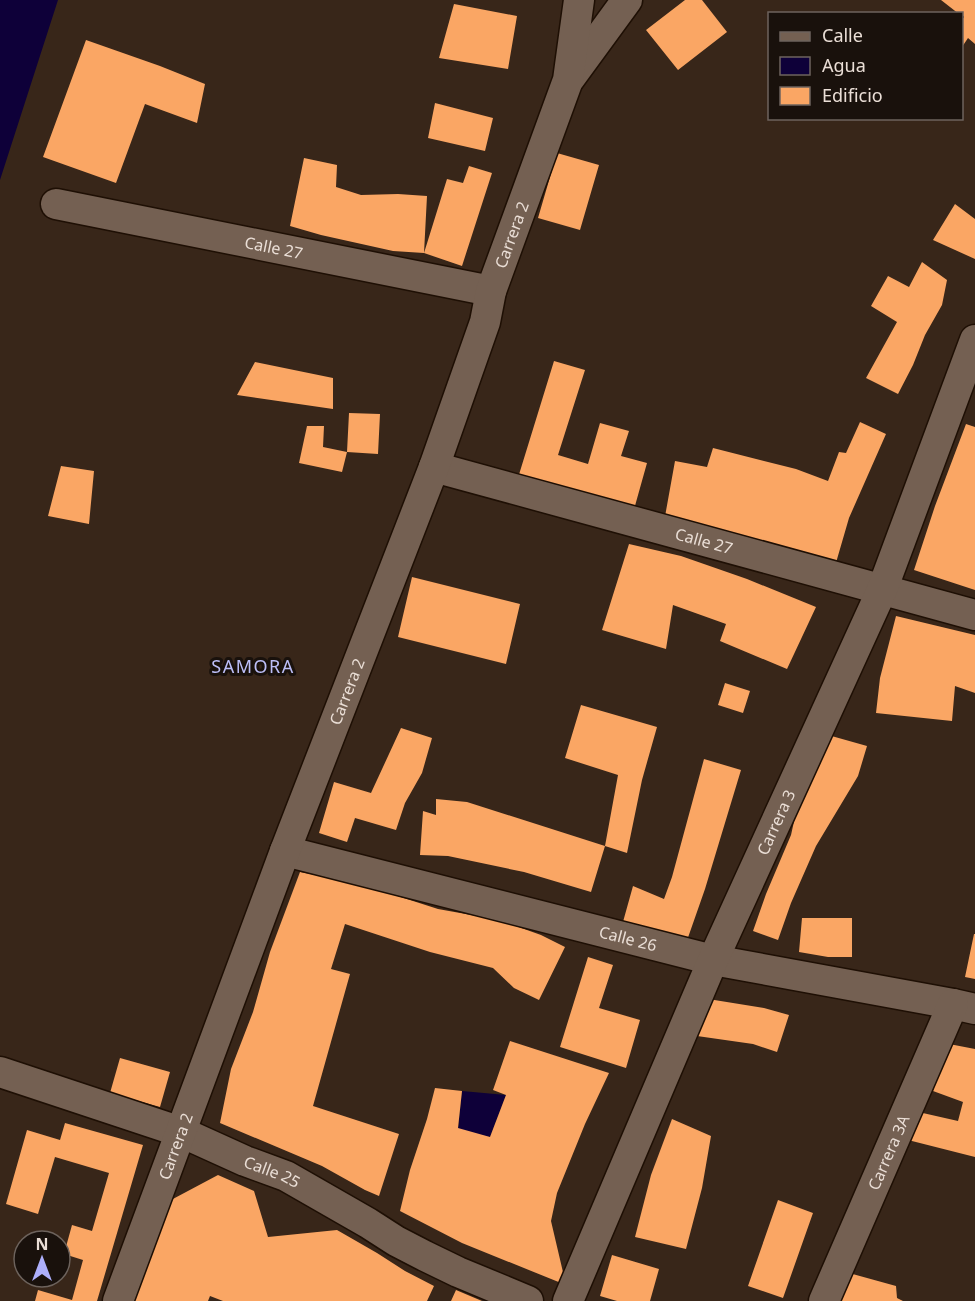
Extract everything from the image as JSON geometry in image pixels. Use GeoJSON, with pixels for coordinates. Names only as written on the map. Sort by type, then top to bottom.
{"type":"FeatureCollection","features":[{"type":"Feature","properties":{"kind":"street"},"geometry":{"type":"LineString","coordinates":[[568,80],[579,0]]}},
{"type":"Feature","properties":{"kind":"street"},"geometry":{"type":"LineString","coordinates":[[568,80],[627,0]]}},
{"type":"Feature","properties":{"kind":"street","name":"Carrera 2"},"geometry":{"type":"LineString","coordinates":[[118,1301],[285,851],[434,467],[485,322],[491,291],[568,80]]}},
{"type":"Feature","properties":{"kind":"street","name":"Calle 27"},"geometry":{"type":"LineString","coordinates":[[56,204],[491,291]]}},
{"type":"Feature","properties":{"kind":"street","name":"Carrera 3"},"geometry":{"type":"LineString","coordinates":[[568,1301],[713,960],[882,590],[975,340]]}},
{"type":"Feature","properties":{"kind":"street","name":"Calle 27"},"geometry":{"type":"LineString","coordinates":[[434,467],[975,615]]}},
{"type":"Feature","properties":{"kind":"street","name":"Calle 26"},"geometry":{"type":"LineString","coordinates":[[285,851],[713,960],[964,1006]]}},
{"type":"Feature","properties":{"kind":"street","name":"Carrera 3A"},"geometry":{"type":"LineString","coordinates":[[824,1301],[964,1006]]}},
{"type":"Feature","properties":{"kind":"street","name":"Calle 25"},"geometry":{"type":"LineString","coordinates":[[0,1072],[181,1132],[245,1161],[286,1176],[425,1256],[528,1301]]}},
{"type":"Feature","properties":{"kind":"water"},"geometry":{"type":"Polygon","coordinates":[[[0,0],[58,0],[0,180],[0,0]]]}},
{"type":"Feature","properties":{"kind":"water"},"geometry":{"type":"Polygon","coordinates":[[[462,1091],[506,1095],[490,1137],[458,1130],[462,1091]]]}},
{"type":"Feature","properties":{"kind":"building"},"geometry":{"type":"Polygon","coordinates":[[[685,0],[702,0],[727,32],[678,70],[646,30],[685,0]]]}},
{"type":"Feature","properties":{"kind":"building"},"geometry":{"type":"Polygon","coordinates":[[[941,0],[975,0],[975,44],[968,38],[963,46],[964,17],[963,12],[956,12],[941,0]]]}},
{"type":"Feature","properties":{"kind":"building"},"geometry":{"type":"Polygon","coordinates":[[[454,4],[517,16],[508,69],[439,58],[454,4]]]}},
{"type":"Feature","properties":{"kind":"building"},"geometry":{"type":"Polygon","coordinates":[[[86,40],[205,84],[197,123],[145,104],[116,183],[43,157],[86,40]]]}},
{"type":"Feature","properties":{"kind":"building"},"geometry":{"type":"Polygon","coordinates":[[[435,103],[493,118],[485,151],[428,138],[435,103]]]}},
{"type":"Feature","properties":{"kind":"building"},"geometry":{"type":"Polygon","coordinates":[[[557,153],[599,165],[580,230],[538,218],[557,153]]]}},
{"type":"Feature","properties":{"kind":"building"},"geometry":{"type":"Polygon","coordinates":[[[304,158],[337,165],[336,187],[361,195],[427,196],[424,253],[393,251],[290,226],[304,158]]]}},
{"type":"Feature","properties":{"kind":"building"},"geometry":{"type":"Polygon","coordinates":[[[469,166],[492,173],[462,266],[424,253],[447,179],[463,183],[469,166]]]}},
{"type":"Feature","properties":{"kind":"building"},"geometry":{"type":"Polygon","coordinates":[[[955,204],[975,219],[975,259],[933,240],[955,204]]]}},
{"type":"Feature","properties":{"kind":"building"},"geometry":{"type":"Polygon","coordinates":[[[922,262],[947,280],[942,305],[925,335],[898,394],[866,378],[897,322],[871,306],[888,276],[909,287],[922,262]]]}},
{"type":"Feature","properties":{"kind":"building"},"geometry":{"type":"Polygon","coordinates":[[[554,361],[585,370],[558,455],[588,464],[600,423],[629,431],[621,456],[647,463],[633,513],[517,481],[554,361]]]}},
{"type":"Feature","properties":{"kind":"building"},"geometry":{"type":"Polygon","coordinates":[[[255,362],[333,378],[333,409],[237,395],[255,362]]]}},
{"type":"Feature","properties":{"kind":"building"},"geometry":{"type":"Polygon","coordinates":[[[349,413],[380,414],[378,454],[347,452],[349,413]]]}},
{"type":"Feature","properties":{"kind":"building"},"geometry":{"type":"Polygon","coordinates":[[[860,422],[886,434],[849,518],[833,573],[664,522],[675,461],[707,467],[713,448],[796,469],[828,481],[839,452],[846,453],[860,422]]]}},
{"type":"Feature","properties":{"kind":"building"},"geometry":{"type":"Polygon","coordinates":[[[966,424],[975,427],[975,590],[914,570],[966,424]]]}},
{"type":"Feature","properties":{"kind":"building"},"geometry":{"type":"Polygon","coordinates":[[[307,426],[324,426],[323,447],[347,452],[342,472],[299,463],[307,426]]]}},
{"type":"Feature","properties":{"kind":"building"},"geometry":{"type":"Polygon","coordinates":[[[61,466],[94,471],[89,524],[48,516],[61,466]]]}},
{"type":"Feature","properties":{"kind":"building"},"geometry":{"type":"Polygon","coordinates":[[[629,544],[681,556],[747,579],[816,607],[787,669],[720,641],[726,624],[673,605],[666,649],[602,630],[629,544]]]}},
{"type":"Feature","properties":{"kind":"building"},"geometry":{"type":"Polygon","coordinates":[[[412,577],[520,604],[506,664],[398,637],[412,577]]]}},
{"type":"Feature","properties":{"kind":"building"},"geometry":{"type":"Polygon","coordinates":[[[896,616],[975,635],[975,693],[955,686],[952,721],[876,713],[880,678],[896,616]]]}},
{"type":"Feature","properties":{"kind":"building"},"geometry":{"type":"Polygon","coordinates":[[[725,683],[750,691],[743,713],[718,705],[725,683]]]}},
{"type":"Feature","properties":{"kind":"building"},"geometry":{"type":"Polygon","coordinates":[[[581,705],[657,727],[642,780],[627,853],[605,846],[618,775],[565,758],[581,705]]]}},
{"type":"Feature","properties":{"kind":"building"},"geometry":{"type":"Polygon","coordinates":[[[401,728],[432,738],[422,773],[405,803],[396,830],[355,818],[347,842],[319,833],[334,782],[371,793],[401,728]]]}},
{"type":"Feature","properties":{"kind":"building"},"geometry":{"type":"Polygon","coordinates":[[[828,735],[867,746],[858,776],[816,846],[791,903],[778,940],[753,931],[791,835],[795,817],[820,764],[828,735]]]}},
{"type":"Feature","properties":{"kind":"building"},"geometry":{"type":"Polygon","coordinates":[[[704,759],[741,770],[705,889],[684,949],[621,929],[633,886],[664,899],[704,759]]]}},
{"type":"Feature","properties":{"kind":"building"},"geometry":{"type":"Polygon","coordinates":[[[436,799],[467,802],[605,846],[591,892],[524,872],[448,856],[420,855],[423,811],[436,815],[436,799]]]}},
{"type":"Feature","properties":{"kind":"building"},"geometry":{"type":"Polygon","coordinates":[[[300,872],[357,883],[438,909],[499,920],[541,935],[565,947],[539,1000],[514,988],[493,968],[430,952],[345,924],[331,969],[350,974],[313,1106],[399,1134],[379,1196],[322,1166],[220,1123],[231,1069],[253,1012],[270,952],[300,872]]]}},
{"type":"Feature","properties":{"kind":"building"},"geometry":{"type":"Polygon","coordinates":[[[802,918],[852,918],[852,957],[828,957],[799,952],[802,918]]]}},
{"type":"Feature","properties":{"kind":"building"},"geometry":{"type":"Polygon","coordinates":[[[975,934],[975,979],[965,977],[975,934]]]}},
{"type":"Feature","properties":{"kind":"building"},"geometry":{"type":"Polygon","coordinates":[[[588,957],[613,965],[599,1008],[640,1020],[626,1068],[560,1047],[588,957]]]}},
{"type":"Feature","properties":{"kind":"building"},"geometry":{"type":"Polygon","coordinates":[[[702,998],[764,1008],[789,1015],[777,1052],[753,1044],[697,1036],[702,998]]]}},
{"type":"Feature","properties":{"kind":"building"},"geometry":{"type":"Polygon","coordinates":[[[510,1041],[609,1073],[557,1193],[551,1221],[566,1285],[462,1243],[400,1211],[435,1088],[462,1091],[458,1128],[490,1137],[506,1095],[493,1090],[510,1041]]]}},
{"type":"Feature","properties":{"kind":"building"},"geometry":{"type":"Polygon","coordinates":[[[944,1043],[975,1049],[975,1157],[908,1140],[914,1111],[958,1121],[963,1102],[933,1091],[944,1043]]]}},
{"type":"Feature","properties":{"kind":"building"},"geometry":{"type":"Polygon","coordinates":[[[120,1058],[170,1072],[160,1107],[110,1093],[120,1058]]]}},
{"type":"Feature","properties":{"kind":"building"},"geometry":{"type":"Polygon","coordinates":[[[672,1119],[711,1136],[702,1188],[686,1249],[635,1237],[651,1175],[672,1119]]]}},
{"type":"Feature","properties":{"kind":"building"},"geometry":{"type":"Polygon","coordinates":[[[65,1123],[143,1145],[97,1301],[35,1301],[38,1290],[72,1300],[83,1260],[72,1257],[72,1225],[92,1231],[109,1173],[55,1157],[38,1214],[6,1204],[27,1130],[60,1140],[65,1123]]]}},
{"type":"Feature","properties":{"kind":"building"},"geometry":{"type":"Polygon","coordinates":[[[218,1175],[254,1191],[268,1237],[337,1230],[434,1286],[427,1301],[223,1301],[210,1296],[208,1301],[132,1301],[171,1200],[218,1175]]]}},
{"type":"Feature","properties":{"kind":"building"},"geometry":{"type":"Polygon","coordinates":[[[778,1200],[813,1213],[783,1298],[748,1286],[778,1200]]]}},
{"type":"Feature","properties":{"kind":"building"},"geometry":{"type":"Polygon","coordinates":[[[612,1255],[659,1269],[650,1301],[617,1301],[600,1296],[612,1255]]]}},
{"type":"Feature","properties":{"kind":"building"},"geometry":{"type":"Polygon","coordinates":[[[849,1273],[896,1286],[897,1298],[903,1301],[841,1301],[849,1273]]]}},
{"type":"Feature","properties":{"kind":"building"},"geometry":{"type":"Polygon","coordinates":[[[456,1290],[482,1301],[451,1301],[456,1290]]]}},
{"type":"Feature","properties":{"kind":"district","name":"SAMORA"},"geometry":{"type":"Point","coordinates":[253,667]}}]}
